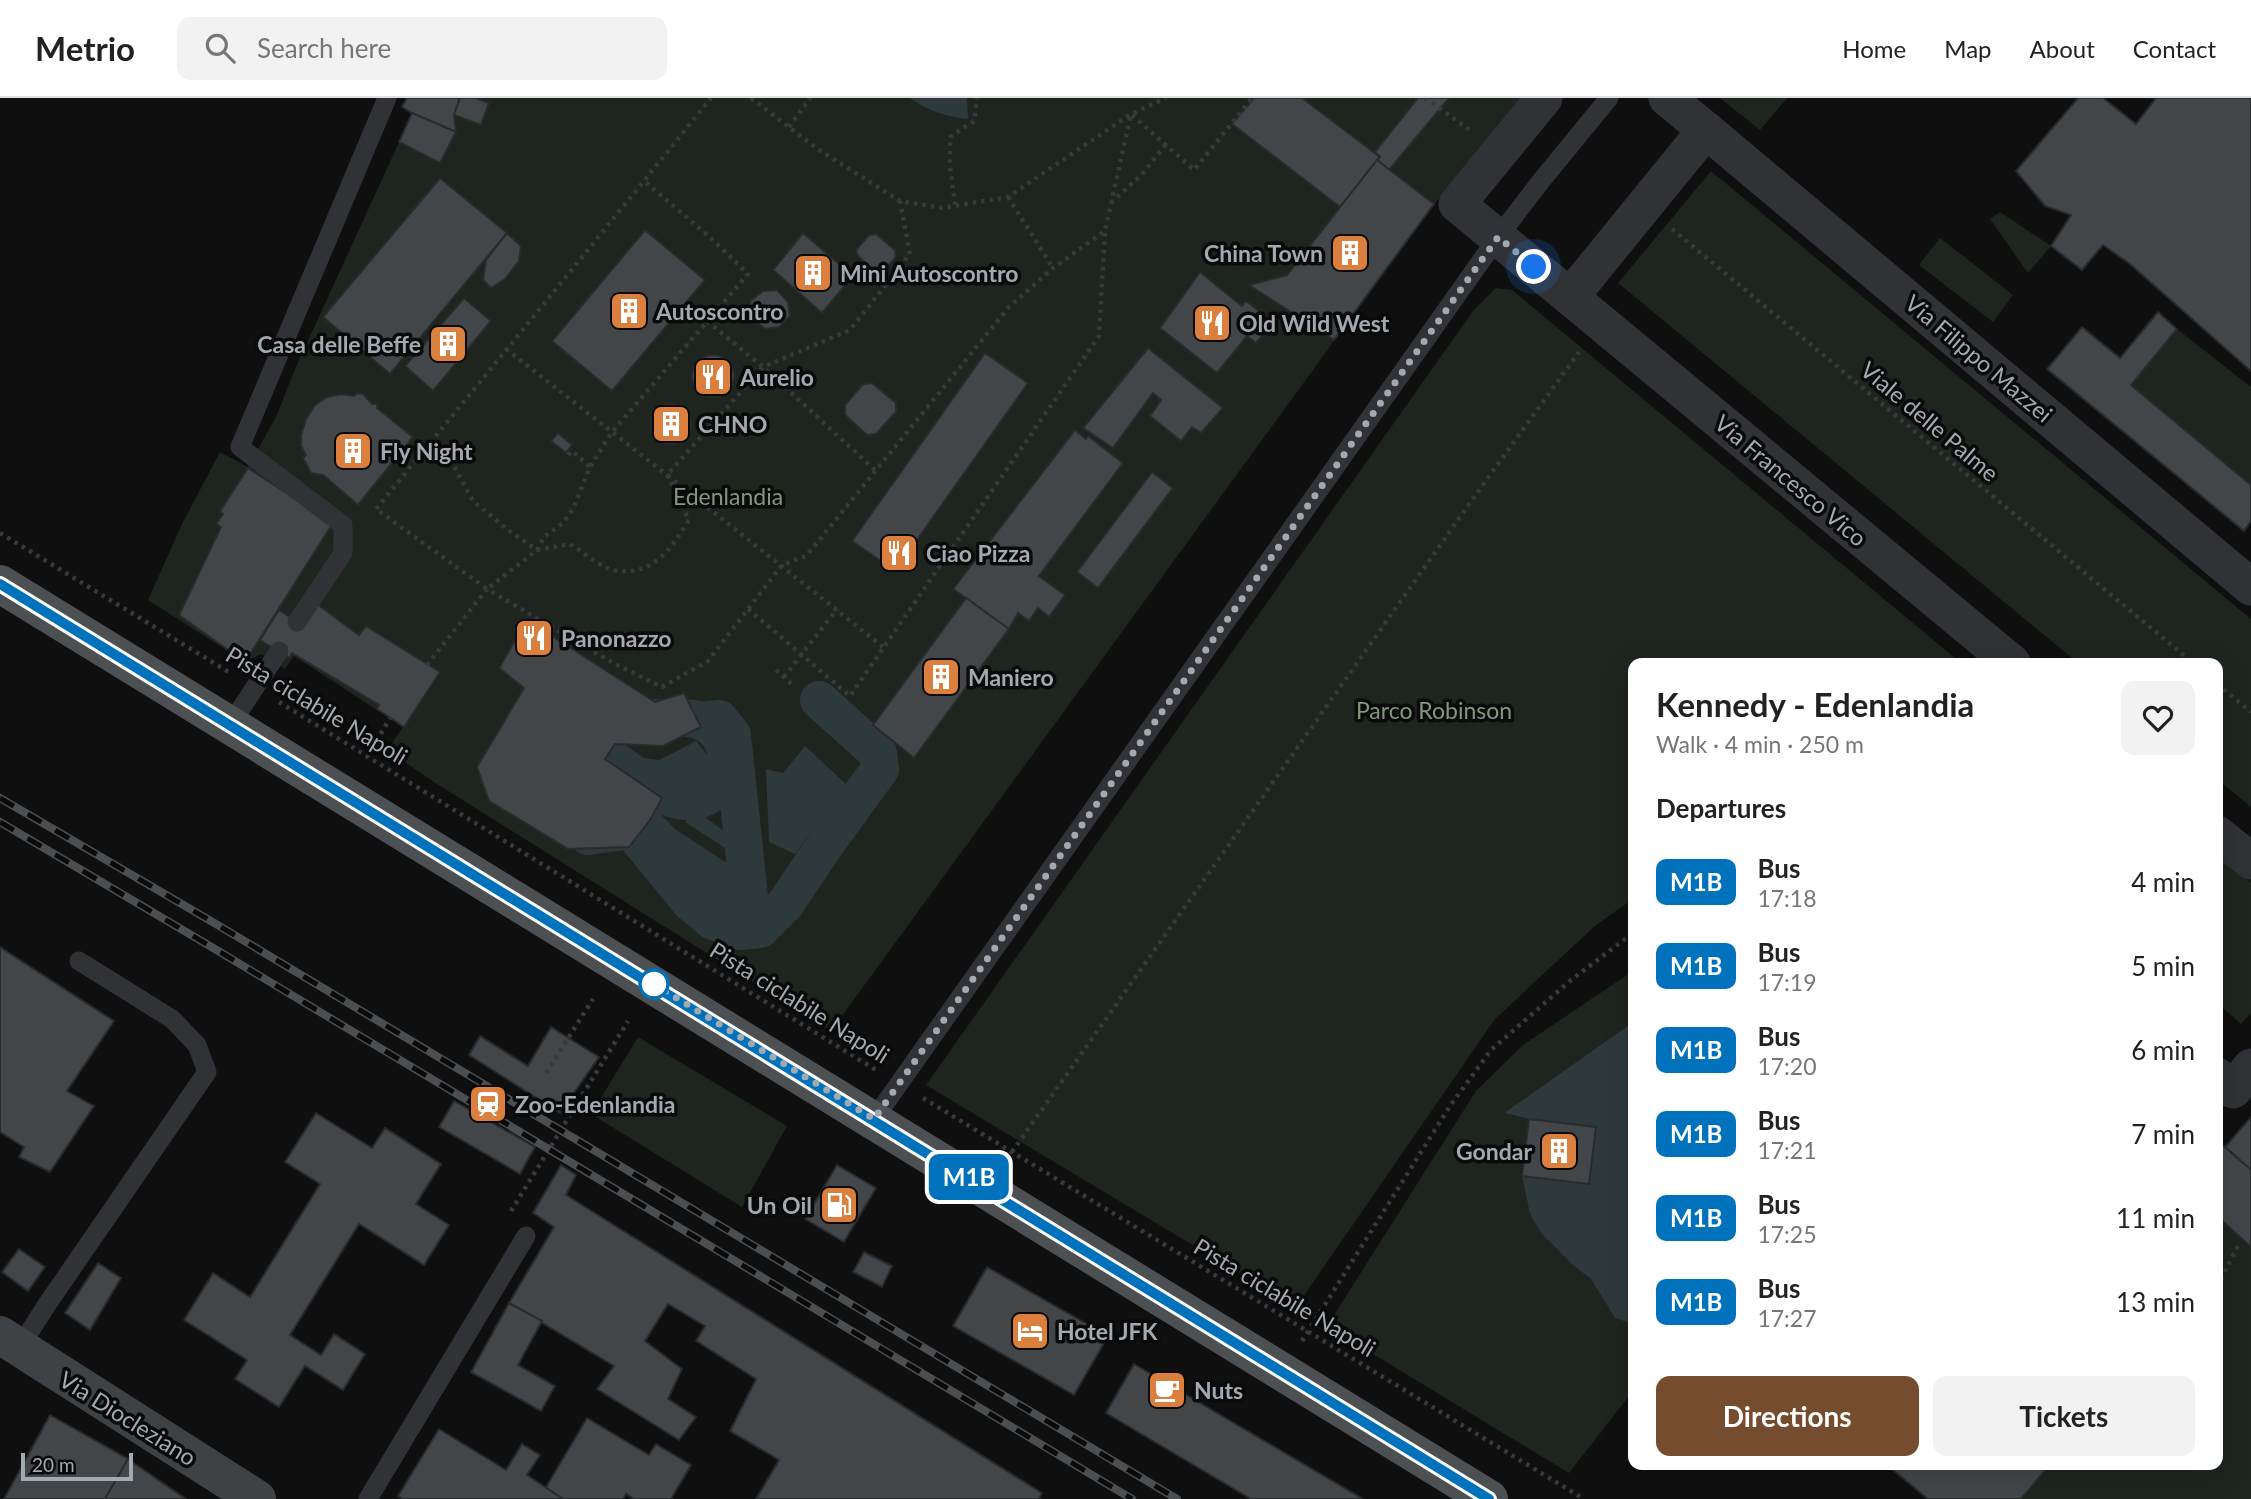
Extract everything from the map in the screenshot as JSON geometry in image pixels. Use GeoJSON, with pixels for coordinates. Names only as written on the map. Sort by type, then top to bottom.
{"type":"FeatureCollection","features":[{"type":"Feature","properties":{"kind":"main road"},"geometry":{"type":"LineString","coordinates":[[0,584],[1489,1499]]}},
{"type":"Feature","properties":{"kind":"street"},"geometry":{"type":"LineString","coordinates":[[1500,151],[1544,98]]}},
{"type":"Feature","properties":{"kind":"street","name":"Via Filippo Mazzei"},"geometry":{"type":"LineString","coordinates":[[1667,98],[2251,587]]}},
{"type":"Feature","properties":{"kind":"street"},"geometry":{"type":"LineString","coordinates":[[1570,297],[1706,130]]}},
{"type":"Feature","properties":{"kind":"street","name":"Via Francesco Vico"},"geometry":{"type":"LineString","coordinates":[[1500,151],[1457,204],[2005,658]]}},
{"type":"Feature","properties":{"kind":"street"},"geometry":{"type":"LineString","coordinates":[[2223,839],[2251,861]]}},
{"type":"Feature","properties":{"kind":"street"},"geometry":{"type":"LineString","coordinates":[[2223,1082],[2232,1090],[2251,1067]]}},
{"type":"Feature","properties":{"kind":"street","name":"Via Diocleziano"},"geometry":{"type":"LineString","coordinates":[[10,1342],[257,1499]]}},
{"type":"Feature","properties":{"kind":"lane"},"geometry":{"type":"LineString","coordinates":[[297,622],[342,552],[343,525],[240,447],[387,98]]}},
{"type":"Feature","properties":{"kind":"lane"},"geometry":{"type":"LineString","coordinates":[[874,1119],[1498,237],[1609,98]]}},
{"type":"Feature","properties":{"kind":"lane"},"geometry":{"type":"LineString","coordinates":[[230,724],[279,652]]}},
{"type":"Feature","properties":{"kind":"lane"},"geometry":{"type":"LineString","coordinates":[[10,1342],[48,1303],[207,1072],[197,1045],[172,1019],[79,961]]}},
{"type":"Feature","properties":{"kind":"lane"},"geometry":{"type":"LineString","coordinates":[[368,1499],[526,1236]]}},
{"type":"Feature","properties":{"kind":"path"},"geometry":{"type":"LineString","coordinates":[[710,98],[376,509],[487,589],[615,664],[662,687],[708,661],[782,565],[806,556],[1009,307],[1053,268],[1105,231]]}},
{"type":"Feature","properties":{"kind":"path"},"geometry":{"type":"LineString","coordinates":[[751,98],[819,150],[900,201],[942,208],[1008,197],[1132,114],[1166,98]]}},
{"type":"Feature","properties":{"kind":"path"},"geometry":{"type":"LineString","coordinates":[[789,127],[810,98]]}},
{"type":"Feature","properties":{"kind":"path"},"geometry":{"type":"LineString","coordinates":[[955,205],[950,137],[974,121],[978,98]]}},
{"type":"Feature","properties":{"kind":"path"},"geometry":{"type":"LineString","coordinates":[[1132,114],[1194,170],[1252,98]]}},
{"type":"Feature","properties":{"kind":"path"},"geometry":{"type":"LineString","coordinates":[[1425,98],[1500,151]]}},
{"type":"Feature","properties":{"kind":"path"},"geometry":{"type":"LineString","coordinates":[[748,608],[850,696],[1099,336],[1105,231],[1132,114]]}},
{"type":"Feature","properties":{"kind":"path"},"geometry":{"type":"LineString","coordinates":[[1111,203],[1142,174],[1166,145]]}},
{"type":"Feature","properties":{"kind":"path"},"geometry":{"type":"LineString","coordinates":[[427,665],[487,589],[537,550],[544,537],[563,523],[573,509],[590,467],[612,432],[748,274],[711,238],[644,181]]}},
{"type":"Feature","properties":{"kind":"path"},"geometry":{"type":"LineString","coordinates":[[1008,197],[1053,268]]}},
{"type":"Feature","properties":{"kind":"path"},"geometry":{"type":"LineString","coordinates":[[667,475],[763,367],[850,330],[910,254],[900,201]]}},
{"type":"Feature","properties":{"kind":"path","name":"Viale delle Palme"},"geometry":{"type":"LineString","coordinates":[[1644,206],[2187,658]]}},
{"type":"Feature","properties":{"kind":"path"},"geometry":{"type":"LineString","coordinates":[[708,321],[763,367],[876,471]]}},
{"type":"Feature","properties":{"kind":"path"},"geometry":{"type":"LineString","coordinates":[[1012,1152],[1600,323]]}},
{"type":"Feature","properties":{"kind":"path"},"geometry":{"type":"LineString","coordinates":[[506,349],[883,647]]}},
{"type":"Feature","properties":{"kind":"path"},"geometry":{"type":"LineString","coordinates":[[430,444],[452,461],[473,501],[508,530],[537,550],[570,544],[611,570],[644,569],[671,550],[689,520],[667,475]]}},
{"type":"Feature","properties":{"kind":"path"},"geometry":{"type":"LineString","coordinates":[[568,456],[572,451],[590,467]]}},
{"type":"Feature","properties":{"kind":"path","name":"Pista ciclabile Napoli"},"geometry":{"type":"LineString","coordinates":[[0,533],[1584,1499]]}},
{"type":"Feature","properties":{"kind":"path"},"geometry":{"type":"LineString","coordinates":[[784,677],[836,609]]}},
{"type":"Feature","properties":{"kind":"path"},"geometry":{"type":"LineString","coordinates":[[776,670],[793,685]]}},
{"type":"Feature","properties":{"kind":"path"},"geometry":{"type":"LineString","coordinates":[[2223,689],[2251,712]]}},
{"type":"Feature","properties":{"kind":"path"},"geometry":{"type":"LineString","coordinates":[[368,757],[390,718]]}},
{"type":"Feature","properties":{"kind":"path"},"geometry":{"type":"LineString","coordinates":[[1281,1372],[1450,1106],[1491,1050],[1571,980],[1628,937]]}},
{"type":"Feature","properties":{"kind":"path"},"geometry":{"type":"LineString","coordinates":[[546,1073],[593,999]]}},
{"type":"Feature","properties":{"kind":"path"},"geometry":{"type":"LineString","coordinates":[[525,1189],[628,1021]]}},
{"type":"Feature","properties":{"kind":"path"},"geometry":{"type":"LineString","coordinates":[[2223,1275],[2240,1242]]}},
{"type":"Feature","properties":{"kind":"green space","name":"Edenlandia"},"geometry":{"type":"Polygon","coordinates":[[[407,98],[1525,98],[1434,204],[831,1031],[387,750],[403,727],[294,656],[285,669],[261,654],[245,662],[148,600],[182,524],[220,452],[248,467],[277,415],[295,369],[412,114],[402,107],[407,98]]]}},
{"type":"Feature","properties":{"kind":"green space"},"geometry":{"type":"Polygon","coordinates":[[[1720,98],[1787,98],[1760,130],[1720,98]]]}},
{"type":"Feature","properties":{"kind":"green space"},"geometry":{"type":"Polygon","coordinates":[[[1711,171],[2251,619],[2251,807],[2223,784],[2223,658],[2072,658],[1618,283],[1711,171]]]}},
{"type":"Feature","properties":{"kind":"green space"},"geometry":{"type":"Polygon","coordinates":[[[2000,212],[2051,246],[2028,273],[1990,219],[2000,212]]]}},
{"type":"Feature","properties":{"kind":"green space"},"geometry":{"type":"Polygon","coordinates":[[[1940,238],[2013,295],[1993,322],[1919,265],[1940,238]]]}},
{"type":"Feature","properties":{"kind":"green space","name":"Parco Robinson"},"geometry":{"type":"Polygon","coordinates":[[[1496,288],[1512,290],[1955,658],[1628,658],[1628,903],[1596,925],[1495,1019],[1296,1307],[926,1085],[1473,311],[1496,288]]]}},
{"type":"Feature","properties":{"kind":"green space"},"geometry":{"type":"Polygon","coordinates":[[[2177,329],[2251,387],[2251,485],[2131,385],[2177,329]]]}},
{"type":"Feature","properties":{"kind":"green space"},"geometry":{"type":"Polygon","coordinates":[[[2223,858],[2251,883],[2251,1013],[2241,1024],[2223,1008],[2223,858]]]}},
{"type":"Feature","properties":{"kind":"green space"},"geometry":{"type":"Polygon","coordinates":[[[1628,974],[1628,1026],[1504,1113],[1529,1119],[1525,1184],[1527,1200],[1539,1229],[1590,1278],[1611,1310],[1628,1322],[1628,1397],[1569,1473],[1327,1326],[1476,1091],[1523,1045],[1628,974]]]}},
{"type":"Feature","properties":{"kind":"green space"},"geometry":{"type":"Polygon","coordinates":[[[638,1037],[787,1126],[742,1207],[591,1114],[638,1037]]]}},
{"type":"Feature","properties":{"kind":"green space"},"geometry":{"type":"Polygon","coordinates":[[[2223,1221],[2251,1247],[2251,1499],[2021,1499],[2046,1470],[2223,1470],[2223,1221]]]}},
{"type":"Feature","properties":{"kind":"shaded area"},"geometry":{"type":"Polygon","coordinates":[[[910,98],[967,98],[968,119],[938,113],[910,98]]]}},
{"type":"Feature","properties":{"kind":"shaded area"},"geometry":{"type":"Polygon","coordinates":[[[696,741],[709,757],[703,779],[691,789],[674,793],[632,766],[637,757],[659,760],[696,741]]]}},
{"type":"Feature","properties":{"kind":"shaded area"},"geometry":{"type":"Polygon","coordinates":[[[805,746],[846,784],[795,854],[769,842],[766,769],[783,773],[805,746]]]}},
{"type":"Feature","properties":{"kind":"shaded area"},"geometry":{"type":"Polygon","coordinates":[[[695,810],[728,834],[736,855],[685,822],[695,810]]]}},
{"type":"Feature","properties":{"kind":"shaded area"},"geometry":{"type":"Polygon","coordinates":[[[653,815],[738,870],[743,881],[721,897],[650,820],[653,815]]]}},
{"type":"Feature","properties":{"kind":"shaded area"},"geometry":{"type":"Polygon","coordinates":[[[1628,1026],[1628,1322],[1615,1318],[1591,1279],[1542,1234],[1530,1214],[1522,1176],[1595,1129],[1504,1113],[1628,1026]]]}},
{"type":"Feature","properties":{"kind":"building"},"geometry":{"type":"Polygon","coordinates":[[[407,98],[460,98],[454,115],[456,132],[402,107],[407,98]]]}},
{"type":"Feature","properties":{"kind":"building"},"geometry":{"type":"Polygon","coordinates":[[[460,98],[475,98],[489,103],[481,125],[454,115],[460,98]]]}},
{"type":"Feature","properties":{"kind":"building"},"geometry":{"type":"Polygon","coordinates":[[[1254,98],[1302,98],[1380,157],[1340,207],[1232,124],[1254,98]]]}},
{"type":"Feature","properties":{"kind":"building"},"geometry":{"type":"Polygon","coordinates":[[[1418,98],[1449,98],[1389,170],[1377,160],[1380,157],[1375,152],[1418,98]]]}},
{"type":"Feature","properties":{"kind":"building"},"geometry":{"type":"Polygon","coordinates":[[[2078,98],[2103,98],[2136,124],[2156,98],[2251,98],[2251,371],[2130,264],[2103,245],[2082,270],[2051,246],[2071,215],[2045,206],[2016,171],[2078,98]]]}},
{"type":"Feature","properties":{"kind":"building"},"geometry":{"type":"Polygon","coordinates":[[[412,113],[456,132],[440,163],[399,142],[412,113]]]}},
{"type":"Feature","properties":{"kind":"building","name":"China Town"},"geometry":{"type":"Polygon","coordinates":[[[1377,160],[1434,204],[1334,340],[1249,285],[1287,275],[1377,160]]]}},
{"type":"Feature","properties":{"kind":"building"},"geometry":{"type":"Polygon","coordinates":[[[440,178],[507,233],[390,374],[323,317],[440,178]]]}},
{"type":"Feature","properties":{"kind":"building","name":"Autoscontro"},"geometry":{"type":"Polygon","coordinates":[[[645,230],[705,280],[612,391],[552,341],[645,230]]]}},
{"type":"Feature","properties":{"kind":"building"},"geometry":{"type":"Polygon","coordinates":[[[507,233],[521,246],[519,261],[505,279],[491,288],[483,280],[486,260],[507,233]]]}},
{"type":"Feature","properties":{"kind":"building","name":"Mini Autoscontro"},"geometry":{"type":"Polygon","coordinates":[[[803,233],[853,276],[822,313],[773,270],[803,233]]]}},
{"type":"Feature","properties":{"kind":"building"},"geometry":{"type":"Polygon","coordinates":[[[876,234],[895,250],[896,257],[882,273],[876,273],[858,256],[856,250],[869,235],[876,234]]]}},
{"type":"Feature","properties":{"kind":"building","name":"Old Wild West"},"geometry":{"type":"Polygon","coordinates":[[[1200,272],[1242,306],[1246,301],[1259,311],[1255,318],[1268,329],[1256,343],[1247,336],[1217,373],[1160,328],[1200,272]]]}},
{"type":"Feature","properties":{"kind":"building"},"geometry":{"type":"Polygon","coordinates":[[[777,290],[788,302],[790,316],[779,327],[765,329],[752,318],[750,301],[763,291],[777,290]]]}},
{"type":"Feature","properties":{"kind":"building","name":"Casa delle Beffe"},"geometry":{"type":"Polygon","coordinates":[[[464,298],[491,321],[433,391],[405,366],[464,298]]]}},
{"type":"Feature","properties":{"kind":"building"},"geometry":{"type":"Polygon","coordinates":[[[2158,312],[2177,329],[2131,385],[2251,485],[2251,521],[2244,531],[2047,369],[2082,327],[2120,358],[2158,312]]]}},
{"type":"Feature","properties":{"kind":"building"},"geometry":{"type":"Polygon","coordinates":[[[1148,348],[1223,408],[1201,433],[1192,427],[1181,441],[1150,416],[1161,400],[1153,393],[1113,448],[1083,428],[1148,348]]]}},
{"type":"Feature","properties":{"kind":"building"},"geometry":{"type":"Polygon","coordinates":[[[985,353],[1028,383],[895,571],[852,541],[985,353]]]}},
{"type":"Feature","properties":{"kind":"building","name":"Aurelio"},"geometry":{"type":"Polygon","coordinates":[[[713,355],[728,361],[734,376],[728,391],[713,397],[698,391],[692,376],[698,361],[713,355]]]}},
{"type":"Feature","properties":{"kind":"building"},"geometry":{"type":"Polygon","coordinates":[[[872,383],[896,403],[896,412],[876,434],[867,435],[845,415],[845,405],[863,384],[872,383]]]}},
{"type":"Feature","properties":{"kind":"building","name":"Fly Night"},"geometry":{"type":"Polygon","coordinates":[[[357,393],[363,394],[372,404],[377,404],[377,408],[413,437],[358,505],[323,475],[311,473],[303,458],[306,455],[301,446],[306,419],[315,405],[327,397],[341,394],[354,396],[357,393]]]}},
{"type":"Feature","properties":{"kind":"building","name":"CHNO"},"geometry":{"type":"Polygon","coordinates":[[[671,404],[685,410],[691,424],[685,438],[671,444],[657,438],[651,424],[657,410],[671,404]]]}},
{"type":"Feature","properties":{"kind":"building"},"geometry":{"type":"Polygon","coordinates":[[[1075,430],[1086,439],[1088,436],[1123,463],[1039,576],[1065,595],[1049,617],[1038,608],[1029,621],[1018,613],[1009,629],[953,589],[1075,430]]]}},
{"type":"Feature","properties":{"kind":"building"},"geometry":{"type":"Polygon","coordinates":[[[558,433],[572,445],[566,453],[551,441],[558,433]]]}},
{"type":"Feature","properties":{"kind":"building"},"geometry":{"type":"Polygon","coordinates":[[[248,468],[333,523],[245,662],[179,615],[221,527],[216,524],[223,514],[220,511],[248,468]]]}},
{"type":"Feature","properties":{"kind":"building"},"geometry":{"type":"Polygon","coordinates":[[[1152,472],[1173,488],[1098,588],[1077,572],[1152,472]]]}},
{"type":"Feature","properties":{"kind":"building","name":"Maniero"},"geometry":{"type":"Polygon","coordinates":[[[966,598],[1009,629],[914,758],[873,725],[966,598]]]}},
{"type":"Feature","properties":{"kind":"building"},"geometry":{"type":"Polygon","coordinates":[[[317,604],[359,635],[366,626],[440,672],[404,727],[377,709],[379,705],[292,653],[289,658],[260,640],[279,610],[302,625],[317,604]]]}},
{"type":"Feature","properties":{"kind":"building"},"geometry":{"type":"Polygon","coordinates":[[[527,620],[655,702],[684,693],[701,727],[663,746],[615,744],[605,759],[662,798],[650,820],[629,847],[568,849],[489,801],[477,767],[524,688],[499,668],[527,620]]]}},
{"type":"Feature","properties":{"kind":"building"},"geometry":{"type":"Polygon","coordinates":[[[0,947],[114,1021],[67,1091],[94,1106],[50,1172],[19,1157],[24,1147],[0,1132],[0,947]]]}},
{"type":"Feature","properties":{"kind":"building"},"geometry":{"type":"Polygon","coordinates":[[[551,1027],[599,1057],[560,1113],[469,1055],[480,1036],[528,1066],[551,1027]]]}},
{"type":"Feature","properties":{"kind":"building"},"geometry":{"type":"Polygon","coordinates":[[[454,1101],[535,1147],[520,1174],[439,1127],[454,1101]]]}},
{"type":"Feature","properties":{"kind":"building"},"geometry":{"type":"Polygon","coordinates":[[[316,1113],[372,1148],[385,1128],[441,1164],[416,1204],[449,1225],[424,1265],[359,1224],[290,1335],[321,1355],[334,1334],[365,1354],[343,1390],[305,1366],[279,1407],[235,1379],[247,1360],[184,1320],[213,1273],[250,1297],[320,1184],[285,1162],[316,1113]]]}},
{"type":"Feature","properties":{"kind":"building"},"geometry":{"type":"Polygon","coordinates":[[[2251,1117],[2251,1170],[2225,1147],[2251,1117]]]}},
{"type":"Feature","properties":{"kind":"building","name":"Gondar"},"geometry":{"type":"Polygon","coordinates":[[[1529,1119],[1596,1127],[1589,1184],[1522,1176],[1529,1119]]]}},
{"type":"Feature","properties":{"kind":"building"},"geometry":{"type":"Polygon","coordinates":[[[2223,1145],[2251,1170],[2251,1247],[2223,1221],[2223,1145]]]}},
{"type":"Feature","properties":{"kind":"building"},"geometry":{"type":"Polygon","coordinates":[[[561,1165],[576,1175],[566,1195],[1042,1493],[1039,1499],[756,1499],[779,1460],[730,1431],[756,1379],[696,1341],[705,1326],[668,1304],[645,1341],[682,1369],[668,1399],[696,1417],[679,1440],[597,1389],[614,1366],[509,1303],[554,1227],[533,1213],[561,1165]]]}},
{"type":"Feature","properties":{"kind":"building"},"geometry":{"type":"Polygon","coordinates":[[[837,1165],[876,1188],[844,1242],[805,1219],[837,1165]]]}},
{"type":"Feature","properties":{"kind":"building"},"geometry":{"type":"Polygon","coordinates":[[[19,1249],[45,1267],[28,1291],[2,1272],[19,1249]]]}},
{"type":"Feature","properties":{"kind":"building"},"geometry":{"type":"Polygon","coordinates":[[[864,1252],[892,1266],[882,1287],[853,1272],[864,1252]]]}},
{"type":"Feature","properties":{"kind":"building"},"geometry":{"type":"Polygon","coordinates":[[[98,1263],[121,1278],[90,1330],[65,1313],[98,1263]]]}},
{"type":"Feature","properties":{"kind":"building","name":"Hotel JFK"},"geometry":{"type":"Polygon","coordinates":[[[987,1267],[1108,1336],[1074,1395],[953,1326],[987,1267]]]}},
{"type":"Feature","properties":{"kind":"building"},"geometry":{"type":"Polygon","coordinates":[[[509,1303],[542,1321],[518,1365],[555,1386],[541,1411],[471,1372],[509,1303]]]}},
{"type":"Feature","properties":{"kind":"building"},"geometry":{"type":"Polygon","coordinates":[[[1134,1364],[1363,1499],[1251,1499],[1106,1413],[1134,1364]]]}},
{"type":"Feature","properties":{"kind":"building"},"geometry":{"type":"Polygon","coordinates":[[[50,1415],[128,1459],[105,1499],[4,1499],[50,1415]]]}},
{"type":"Feature","properties":{"kind":"building"},"geometry":{"type":"Polygon","coordinates":[[[587,1418],[649,1455],[656,1444],[691,1465],[671,1499],[634,1499],[626,1494],[623,1499],[563,1499],[545,1489],[587,1418]]]}},
{"type":"Feature","properties":{"kind":"building"},"geometry":{"type":"Polygon","coordinates":[[[439,1429],[506,1470],[522,1444],[540,1455],[527,1475],[563,1499],[403,1499],[398,1496],[439,1429]]]}},
{"type":"Feature","properties":{"kind":"building"},"geometry":{"type":"Polygon","coordinates":[[[128,1459],[186,1499],[105,1499],[128,1459]]]}},
{"type":"Feature","properties":{"kind":"building"},"geometry":{"type":"Polygon","coordinates":[[[1893,1470],[2046,1470],[2021,1499],[1928,1499],[1893,1470]]]}},
{"type":"Feature","properties":{"kind":"waterway"},"geometry":{"type":"LineString","coordinates":[[588,836],[631,830],[690,902],[713,921],[740,931],[760,929],[786,903],[880,769],[878,753],[819,700]]}},
{"type":"Feature","properties":{"kind":"waterway"},"geometry":{"type":"LineString","coordinates":[[564,773],[569,762],[585,751],[612,759],[652,789],[674,799],[702,799],[714,791],[722,781],[726,768],[726,754],[714,729],[689,718],[647,719]]}},
{"type":"Feature","properties":{"kind":"waterway"},"geometry":{"type":"LineString","coordinates":[[598,806],[640,820],[678,860],[709,902],[723,909],[738,911],[749,896],[732,735],[719,719],[701,721]]}},
{"type":"Feature","properties":{"kind":"railway"},"geometry":{"type":"LineString","coordinates":[[0,798],[216,924],[1177,1499]]}},
{"type":"Feature","properties":{"kind":"railway"},"geometry":{"type":"LineString","coordinates":[[0,822],[1132,1499]]}},
{"type":"Feature","properties":{"kind":"bus line","name":"M1B"},"geometry":{"type":"LineString","coordinates":[[0,584],[1489,1499]]}},
{"type":"Feature","properties":{"kind":"place","name":"China Town"},"geometry":{"type":"Point","coordinates":[1350,253]}},
{"type":"Feature","properties":{"kind":"place","name":"Mini Autoscontro"},"geometry":{"type":"Point","coordinates":[813,273]}},
{"type":"Feature","properties":{"kind":"place","name":"Autoscontro"},"geometry":{"type":"Point","coordinates":[629,311]}},
{"type":"Feature","properties":{"kind":"place","name":"Old Wild West"},"geometry":{"type":"Point","coordinates":[1212,323]}},
{"type":"Feature","properties":{"kind":"place","name":"Casa delle Beffe"},"geometry":{"type":"Point","coordinates":[448,344]}},
{"type":"Feature","properties":{"kind":"place","name":"Aurelio"},"geometry":{"type":"Point","coordinates":[713,377]}},
{"type":"Feature","properties":{"kind":"place","name":"CHNO"},"geometry":{"type":"Point","coordinates":[671,424]}},
{"type":"Feature","properties":{"kind":"place","name":"Fly Night"},"geometry":{"type":"Point","coordinates":[353,451]}},
{"type":"Feature","properties":{"kind":"place","name":"Ciao Pizza"},"geometry":{"type":"Point","coordinates":[899,553]}},
{"type":"Feature","properties":{"kind":"place","name":"Panonazzo"},"geometry":{"type":"Point","coordinates":[534,638]}},
{"type":"Feature","properties":{"kind":"place","name":"Maniero"},"geometry":{"type":"Point","coordinates":[941,677]}},
{"type":"Feature","properties":{"kind":"place","name":"Zoo-Edenlandia"},"geometry":{"type":"Point","coordinates":[488,1104]}},
{"type":"Feature","properties":{"kind":"place","name":"Gondar"},"geometry":{"type":"Point","coordinates":[1559,1151]}},
{"type":"Feature","properties":{"kind":"place","name":"Un Oil"},"geometry":{"type":"Point","coordinates":[839,1205]}},
{"type":"Feature","properties":{"kind":"place","name":"Hotel JFK"},"geometry":{"type":"Point","coordinates":[1030,1331]}},
{"type":"Feature","properties":{"kind":"place","name":"Nuts"},"geometry":{"type":"Point","coordinates":[1167,1390]}},
{"type":"Feature","properties":{"kind":"route"},"geometry":{"type":"LineString","coordinates":[[654,984],[649,981],[874,1119],[1498,237],[1534,267]]}}]}
